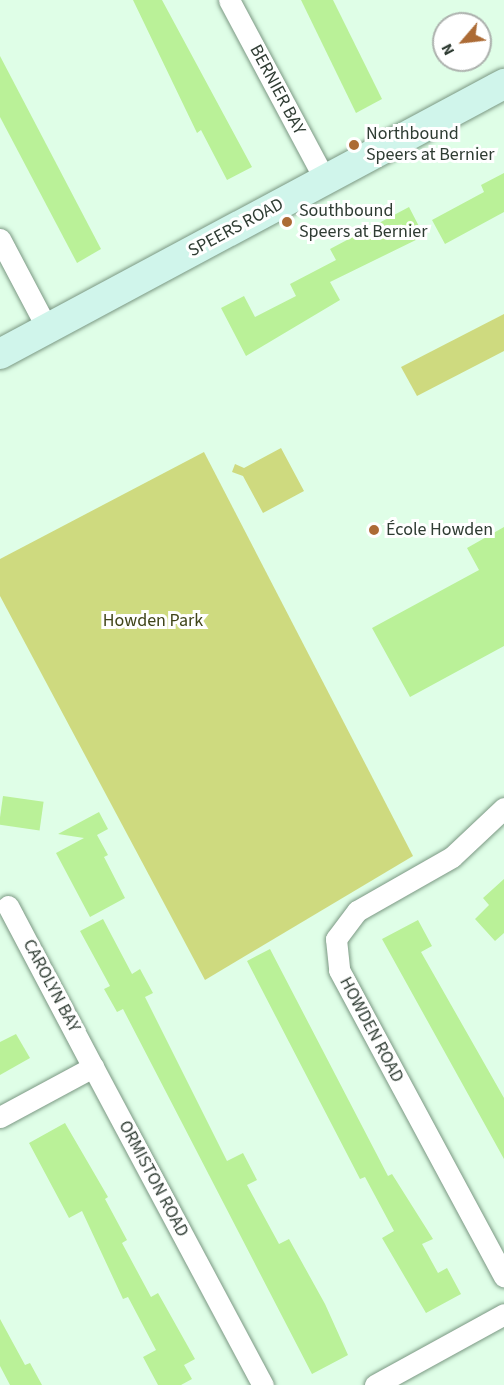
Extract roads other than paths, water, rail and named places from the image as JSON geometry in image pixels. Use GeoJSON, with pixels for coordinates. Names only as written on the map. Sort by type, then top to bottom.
{"type":"FeatureCollection","features":[{"type":"Feature","properties":{"kind":"street","name":"BERNIER BAY"},"geometry":{"type":"LineString","coordinates":[[229,0],[325,180]]}},
{"type":"Feature","properties":{"kind":"street","name":"SPEERS ROAD"},"geometry":{"type":"LineString","coordinates":[[0,354],[504,84]]}},
{"type":"Feature","properties":{"kind":"street"},"geometry":{"type":"LineString","coordinates":[[0,239],[47,328]]}},
{"type":"Feature","properties":{"kind":"street","name":"HOWDEN ROAD"},"geometry":{"type":"LineString","coordinates":[[504,808],[443,863],[357,911],[336,939],[339,970],[504,1276]]}},
{"type":"Feature","properties":{"kind":"street","name":"CAROLYN BAY"},"geometry":{"type":"LineString","coordinates":[[8,906],[93,1067]]}},
{"type":"Feature","properties":{"kind":"street"},"geometry":{"type":"LineString","coordinates":[[0,1117],[93,1067]]}},
{"type":"Feature","properties":{"kind":"street","name":"ORMISTON ROAD"},"geometry":{"type":"LineString","coordinates":[[93,1067],[263,1385]]}},
{"type":"Feature","properties":{"kind":"street"},"geometry":{"type":"LineString","coordinates":[[375,1385],[504,1314]]}},
{"type":"Feature","properties":{"kind":"place","name":"Northbound Speers at Bernier"},"geometry":{"type":"Point","coordinates":[354,145]}},
{"type":"Feature","properties":{"kind":"place","name":"Southbound Speers at Bernier"},"geometry":{"type":"Point","coordinates":[287,222]}},
{"type":"Feature","properties":{"kind":"place","name":"École Howden"},"geometry":{"type":"Point","coordinates":[374,530]}},
{"type":"Feature","properties":{"kind":"park label","name":"Howden Park"},"geometry":{"type":"Point","coordinates":[153,621]}}]}
